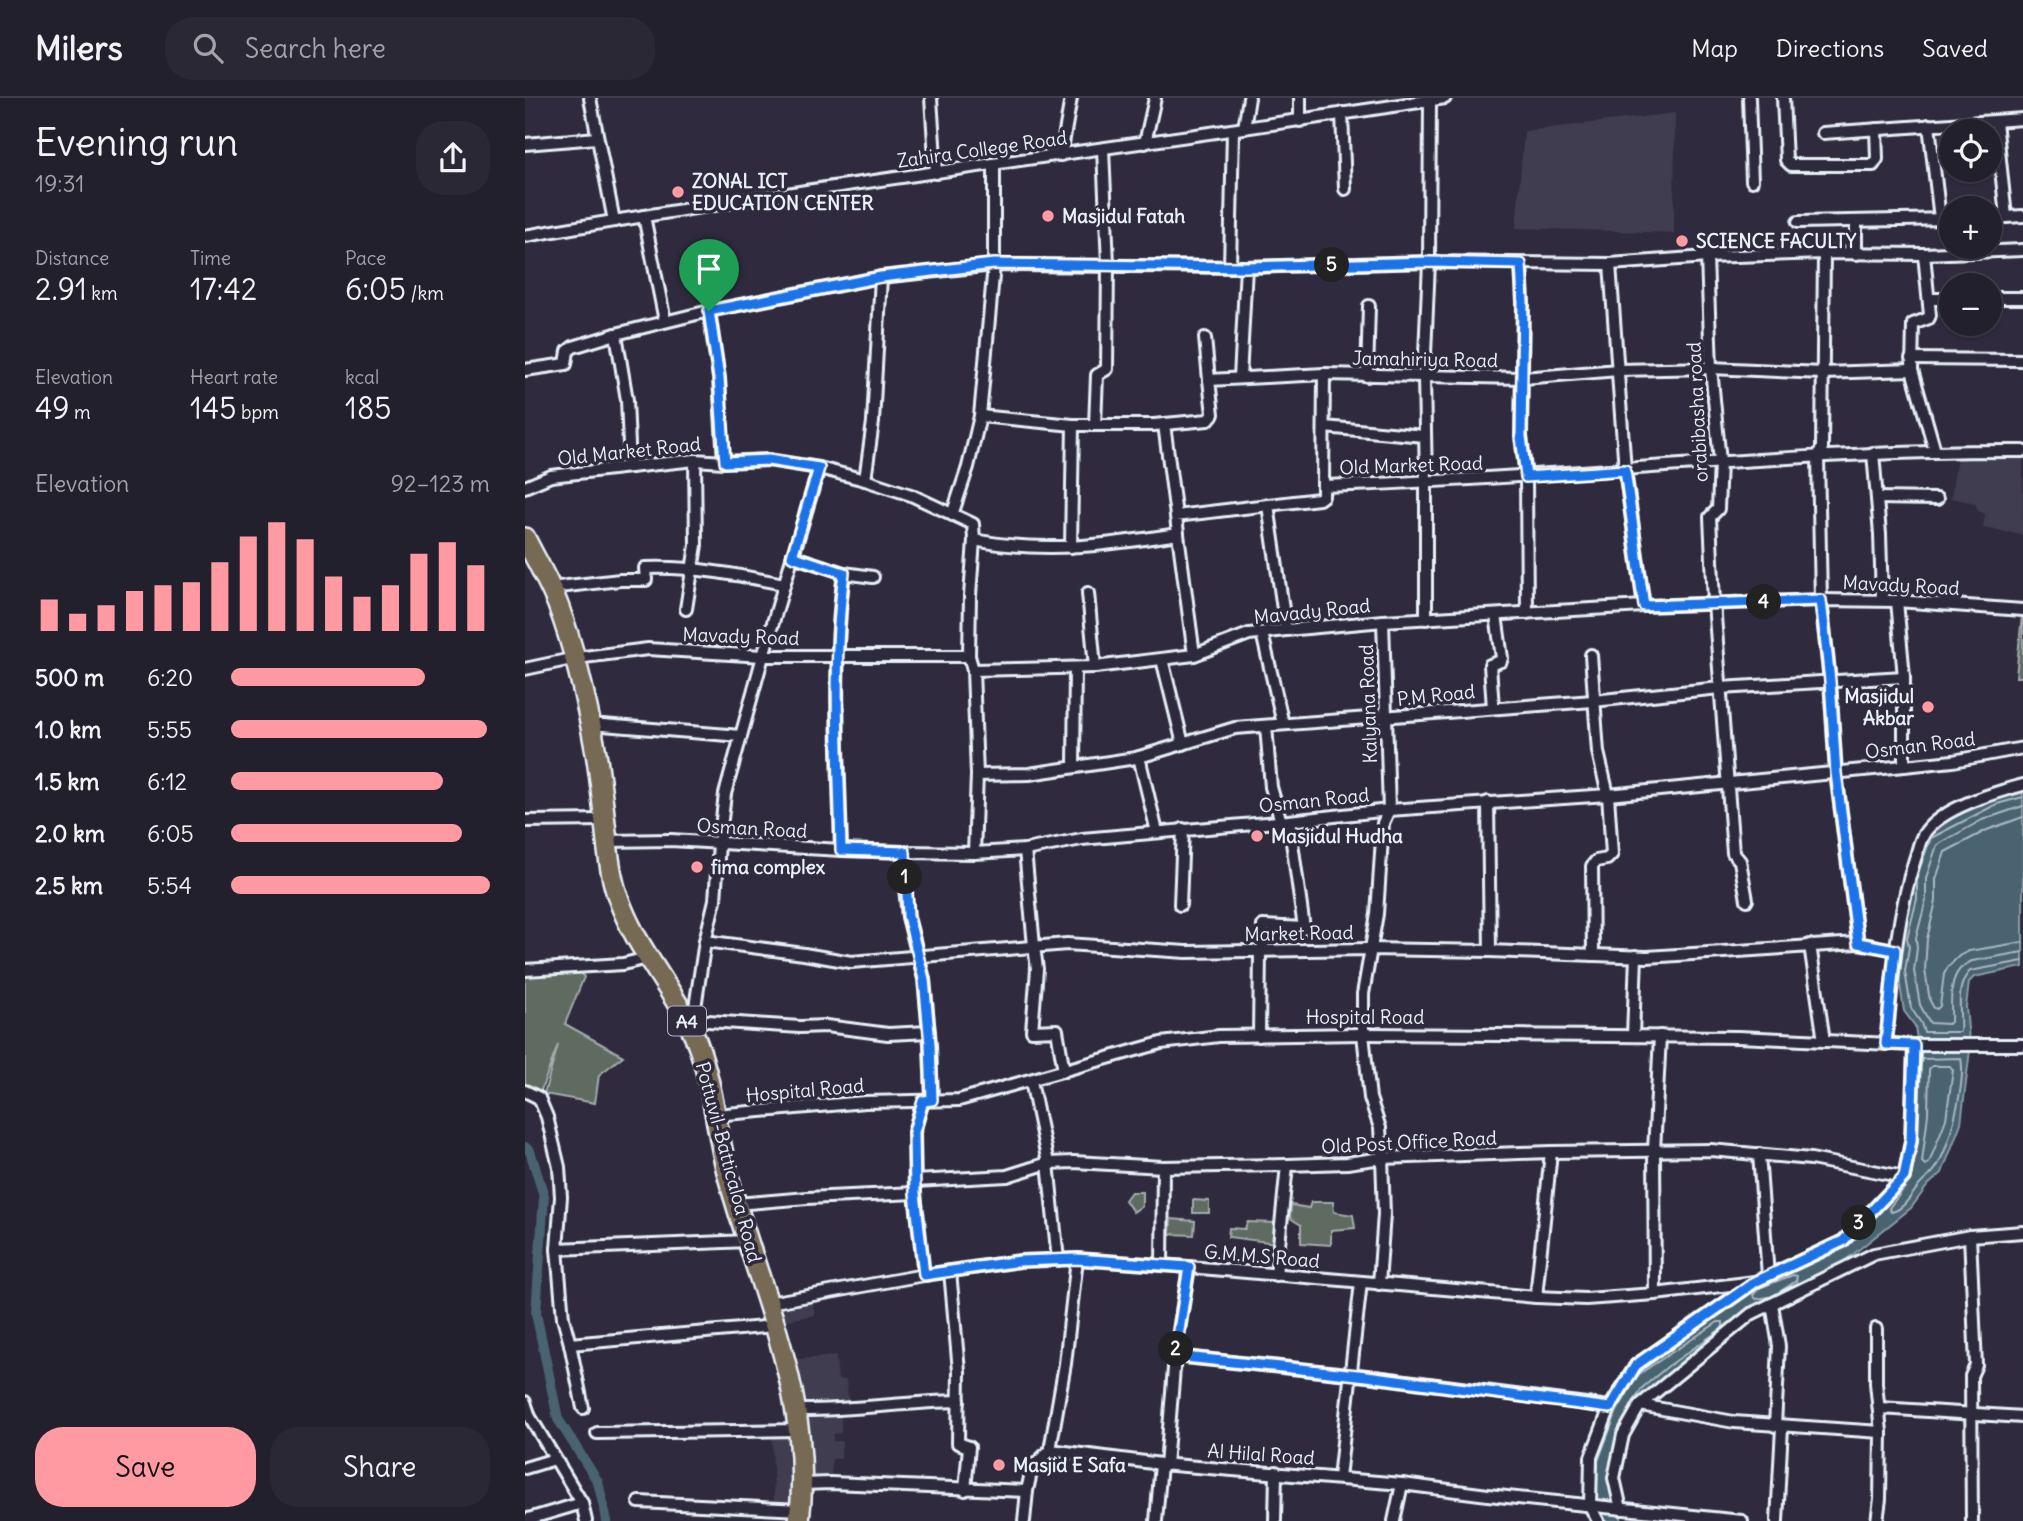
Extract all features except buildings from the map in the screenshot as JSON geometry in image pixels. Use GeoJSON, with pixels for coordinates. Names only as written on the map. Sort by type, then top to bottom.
{"type":"FeatureCollection","features":[{"type":"Feature","properties":{"kind":"highway","name":"Pottuvil-Batticaloa Road"},"geometry":{"type":"LineString","coordinates":[[525,538],[557,603],[576,658],[590,724],[616,892],[628,922],[648,958],[692,1025],[736,1204],[769,1303],[790,1378],[799,1430],[802,1484],[800,1515]]}},
{"type":"Feature","properties":{"kind":"street"},"geometry":{"type":"LineString","coordinates":[[590,98],[614,221]]}},
{"type":"Feature","properties":{"kind":"street"},"geometry":{"type":"LineString","coordinates":[[931,98],[936,173]]}},
{"type":"Feature","properties":{"kind":"street"},"geometry":{"type":"LineString","coordinates":[[1061,155],[1071,98]]}},
{"type":"Feature","properties":{"kind":"street"},"geometry":{"type":"LineString","coordinates":[[1145,143],[1155,98]]}},
{"type":"Feature","properties":{"kind":"street"},"geometry":{"type":"LineString","coordinates":[[1230,267],[1238,129],[1249,98]]}},
{"type":"Feature","properties":{"kind":"street"},"geometry":{"type":"LineString","coordinates":[[1300,98],[1300,121]]}},
{"type":"Feature","properties":{"kind":"street","name":"Zahira College Road"},"geometry":{"type":"LineString","coordinates":[[525,236],[644,216],[1445,98]]}},
{"type":"Feature","properties":{"kind":"street"},"geometry":{"type":"LineString","coordinates":[[1749,98],[1752,181]]}},
{"type":"Feature","properties":{"kind":"street"},"geometry":{"type":"LineString","coordinates":[[1783,98],[1786,160],[1791,165],[1873,165],[1877,159],[1876,129]]}},
{"type":"Feature","properties":{"kind":"street"},"geometry":{"type":"LineString","coordinates":[[1426,619],[1424,436],[1430,100]]}},
{"type":"Feature","properties":{"kind":"street"},"geometry":{"type":"LineString","coordinates":[[1342,113],[1345,189]]}},
{"type":"Feature","properties":{"kind":"street"},"geometry":{"type":"LineString","coordinates":[[2002,121],[2023,119]]}},
{"type":"Feature","properties":{"kind":"street"},"geometry":{"type":"LineString","coordinates":[[1823,133],[1939,124]]}},
{"type":"Feature","properties":{"kind":"street"},"geometry":{"type":"LineString","coordinates":[[1929,125],[1941,196]]}},
{"type":"Feature","properties":{"kind":"street"},"geometry":{"type":"LineString","coordinates":[[525,144],[597,138]]}},
{"type":"Feature","properties":{"kind":"street"},"geometry":{"type":"LineString","coordinates":[[1095,425],[1097,375],[1107,369],[1108,264],[1103,149]]}},
{"type":"Feature","properties":{"kind":"street"},"geometry":{"type":"LineString","coordinates":[[952,514],[968,467],[980,416],[994,264],[994,164]]}},
{"type":"Feature","properties":{"kind":"street"},"geometry":{"type":"LineString","coordinates":[[2002,179],[2006,217]]}},
{"type":"Feature","properties":{"kind":"street"},"geometry":{"type":"LineString","coordinates":[[644,216],[665,321]]}},
{"type":"Feature","properties":{"kind":"street"},"geometry":{"type":"LineString","coordinates":[[2002,217],[2023,216]]}},
{"type":"Feature","properties":{"kind":"street"},"geometry":{"type":"LineString","coordinates":[[1798,222],[1939,219]]}},
{"type":"Feature","properties":{"kind":"street"},"geometry":{"type":"LineString","coordinates":[[1856,221],[1856,254]]}},
{"type":"Feature","properties":{"kind":"street"},"geometry":{"type":"LineString","coordinates":[[525,370],[566,364],[570,348],[709,311],[881,277],[994,264],[1246,267],[1429,262],[1610,264],[1824,253],[1924,254],[2023,250]]}},
{"type":"Feature","properties":{"kind":"street"},"geometry":{"type":"LineString","coordinates":[[1824,253],[1822,448],[1818,457],[1821,600],[1836,773],[1858,943]]}},
{"type":"Feature","properties":{"kind":"street"},"geometry":{"type":"LineString","coordinates":[[1924,254],[1930,299],[1929,318],[1916,322],[1912,327],[1912,364],[1935,451]]}},
{"type":"Feature","properties":{"kind":"street","name":"orabibasha road"},"geometry":{"type":"LineString","coordinates":[[1707,257],[1711,368],[1720,462],[1718,509],[1710,517],[1714,603],[1733,853],[1740,860],[1748,900]]}},
{"type":"Feature","properties":{"kind":"street"},"geometry":{"type":"LineString","coordinates":[[1521,264],[1521,436],[1526,477],[1527,613]]}},
{"type":"Feature","properties":{"kind":"street"},"geometry":{"type":"LineString","coordinates":[[1610,264],[1625,470],[1644,606]]}},
{"type":"Feature","properties":{"kind":"street"},"geometry":{"type":"LineString","coordinates":[[1240,377],[1246,267]]}},
{"type":"Feature","properties":{"kind":"street"},"geometry":{"type":"LineString","coordinates":[[865,480],[873,422],[881,277]]}},
{"type":"Feature","properties":{"kind":"street"},"geometry":{"type":"LineString","coordinates":[[2002,298],[2023,298],[2023,307]]}},
{"type":"Feature","properties":{"kind":"street"},"geometry":{"type":"LineString","coordinates":[[1930,299],[1939,299]]}},
{"type":"Feature","properties":{"kind":"street"},"geometry":{"type":"LineString","coordinates":[[1367,376],[1369,306]]}},
{"type":"Feature","properties":{"kind":"street"},"geometry":{"type":"LineString","coordinates":[[709,311],[719,378],[725,462]]}},
{"type":"Feature","properties":{"kind":"street"},"geometry":{"type":"LineString","coordinates":[[616,334],[627,400],[630,467]]}},
{"type":"Feature","properties":{"kind":"street"},"geometry":{"type":"LineString","coordinates":[[980,416],[1073,425],[1164,425],[1208,420],[1213,414],[1205,338]]}},
{"type":"Feature","properties":{"kind":"street","name":"Jamahiriya Road"},"geometry":{"type":"LineString","coordinates":[[1209,380],[1324,374],[1523,378],[1618,370],[1711,368],[1823,373],[1912,364],[2023,360]]}},
{"type":"Feature","properties":{"kind":"street"},"geometry":{"type":"LineString","coordinates":[[1323,486],[1324,374]]}},
{"type":"Feature","properties":{"kind":"street"},"geometry":{"type":"LineString","coordinates":[[1071,547],[1073,425]]}},
{"type":"Feature","properties":{"kind":"street"},"geometry":{"type":"LineString","coordinates":[[1164,425],[1194,655]]}},
{"type":"Feature","properties":{"kind":"street"},"geometry":{"type":"LineString","coordinates":[[1324,426],[1424,436]]}},
{"type":"Feature","properties":{"kind":"street","name":"Old Market Road"},"geometry":{"type":"LineString","coordinates":[[1176,516],[1319,499],[1323,496],[1323,486],[1526,477],[1873,453],[2023,451]]}},
{"type":"Feature","properties":{"kind":"street"},"geometry":{"type":"LineString","coordinates":[[1873,453],[1882,600]]}},
{"type":"Feature","properties":{"kind":"street"},"geometry":{"type":"LineString","coordinates":[[685,609],[697,524],[695,460]]}},
{"type":"Feature","properties":{"kind":"street","name":"Old Market Road"},"geometry":{"type":"LineString","coordinates":[[525,488],[551,476],[695,460],[768,460],[819,468],[911,495],[973,524],[974,540]]}},
{"type":"Feature","properties":{"kind":"street"},"geometry":{"type":"LineString","coordinates":[[819,468],[725,794],[715,900],[705,942],[692,1025],[826,1026],[888,1034],[929,1032]]}},
{"type":"Feature","properties":{"kind":"street"},"geometry":{"type":"LineString","coordinates":[[1877,498],[1937,499]]}},
{"type":"Feature","properties":{"kind":"street"},"geometry":{"type":"LineString","coordinates":[[1268,505],[1286,630]]}},
{"type":"Feature","properties":{"kind":"street"},"geometry":{"type":"LineString","coordinates":[[974,853],[977,775],[973,670],[969,656],[974,540],[1008,547],[1071,547],[1100,546],[1178,534]]}},
{"type":"Feature","properties":{"kind":"street"},"geometry":{"type":"LineString","coordinates":[[792,556],[844,573],[873,577]]}},
{"type":"Feature","properties":{"kind":"street"},"geometry":{"type":"LineString","coordinates":[[550,588],[609,580],[646,580],[645,568],[670,567],[784,584]]}},
{"type":"Feature","properties":{"kind":"street"},"geometry":{"type":"LineString","coordinates":[[841,850],[838,656],[844,573]]}},
{"type":"Feature","properties":{"kind":"street"},"geometry":{"type":"LineString","coordinates":[[1088,593],[1095,667]]}},
{"type":"Feature","properties":{"kind":"street","name":"Mavady Road"},"geometry":{"type":"LineString","coordinates":[[973,670],[1095,667],[1194,655],[1249,634],[1286,630],[1383,621],[1644,606],[1882,600],[2023,610]]}},
{"type":"Feature","properties":{"kind":"street"},"geometry":{"type":"LineString","coordinates":[[1897,601],[1904,677],[1904,766]]}},
{"type":"Feature","properties":{"kind":"street"},"geometry":{"type":"LineString","coordinates":[[1493,708],[1490,665],[1502,658],[1496,615]]}},
{"type":"Feature","properties":{"kind":"street","name":"Kalyana Road"},"geometry":{"type":"LineString","coordinates":[[1379,1284],[1384,1214],[1382,1158],[1380,1128],[1370,1098],[1363,1034],[1363,994],[1377,914],[1383,823],[1389,810],[1383,621]]}},
{"type":"Feature","properties":{"kind":"street"},"geometry":{"type":"LineString","coordinates":[[1262,633],[1283,724]]}},
{"type":"Feature","properties":{"kind":"street","name":"Mavady Road"},"geometry":{"type":"LineString","coordinates":[[525,669],[576,658],[648,649],[763,656],[969,656]]}},
{"type":"Feature","properties":{"kind":"street"},"geometry":{"type":"LineString","coordinates":[[1591,655],[1598,752],[1608,795],[1612,854],[1607,859],[1596,861],[1592,866],[1593,955]]}},
{"type":"Feature","properties":{"kind":"street"},"geometry":{"type":"LineString","coordinates":[[1162,659],[1183,744]]}},
{"type":"Feature","properties":{"kind":"street"},"geometry":{"type":"LineString","coordinates":[[1074,767],[1075,668]]}},
{"type":"Feature","properties":{"kind":"street","name":"P.M Road"},"geometry":{"type":"LineString","coordinates":[[977,775],[1029,774],[1139,757],[1235,728],[1387,718],[1720,688],[1904,677]]}},
{"type":"Feature","properties":{"kind":"street"},"geometry":{"type":"LineString","coordinates":[[590,724],[741,736]]}},
{"type":"Feature","properties":{"kind":"street"},"geometry":{"type":"LineString","coordinates":[[1259,1035],[1263,926],[1304,928],[1285,821],[1271,787],[1266,726]]}},
{"type":"Feature","properties":{"kind":"street","name":"Osman Road"},"geometry":{"type":"LineString","coordinates":[[607,841],[671,840],[905,852],[974,853],[1025,850],[1082,839],[1389,810],[1608,795],[1954,761],[2023,748]]}},
{"type":"Feature","properties":{"kind":"street"},"geometry":{"type":"LineString","coordinates":[[1139,757],[1157,832]]}},
{"type":"Feature","properties":{"kind":"street"},"geometry":{"type":"LineString","coordinates":[[1886,1044],[1895,950],[1910,875],[1924,834],[1942,816],[1991,793],[2023,785]]}},
{"type":"Feature","properties":{"kind":"street"},"geometry":{"type":"LineString","coordinates":[[1488,802],[1490,951]]}},
{"type":"Feature","properties":{"kind":"street"},"geometry":{"type":"LineString","coordinates":[[525,821],[604,820]]}},
{"type":"Feature","properties":{"kind":"street"},"geometry":{"type":"LineString","coordinates":[[1180,905],[1183,830]]}},
{"type":"Feature","properties":{"kind":"street"},"geometry":{"type":"LineString","coordinates":[[1025,850],[1037,969],[1032,1031],[1057,1030],[1064,1071]]}},
{"type":"Feature","properties":{"kind":"street"},"geometry":{"type":"LineString","coordinates":[[905,852],[908,916],[924,979],[929,1032],[927,1100],[914,1132],[915,1187],[924,1275]]}},
{"type":"Feature","properties":{"kind":"street","name":"Market Road"},"geometry":{"type":"LineString","coordinates":[[705,942],[851,962],[1067,944],[1186,952],[1370,949],[1636,956],[1858,943],[1895,950]]}},
{"type":"Feature","properties":{"kind":"street"},"geometry":{"type":"LineString","coordinates":[[1810,945],[1824,1041]]}},
{"type":"Feature","properties":{"kind":"street"},"geometry":{"type":"LineString","coordinates":[[1633,1036],[1636,956]]}},
{"type":"Feature","properties":{"kind":"street"},"geometry":{"type":"LineString","coordinates":[[525,970],[623,964],[648,958]]}},
{"type":"Feature","properties":{"kind":"street","name":"Hospital Road"},"geometry":{"type":"LineString","coordinates":[[715,1115],[865,1102],[960,1100],[1161,1043],[1219,1036],[1660,1036],[1914,1045],[2023,1045]]}},
{"type":"Feature","properties":{"kind":"street"},"geometry":{"type":"LineString","coordinates":[[1655,1294],[1654,1151],[1660,1036]]}},
{"type":"Feature","properties":{"kind":"street"},"geometry":{"type":"LineString","coordinates":[[1598,1521],[1590,1506],[1591,1457],[1610,1408],[1636,1365],[1755,1282],[1843,1241],[1904,1177],[1911,1141],[1914,1045]]}},
{"type":"Feature","properties":{"kind":"street"},"geometry":{"type":"LineString","coordinates":[[1031,1081],[1048,1163],[1058,1260]]}},
{"type":"Feature","properties":{"kind":"street"},"geometry":{"type":"LineString","coordinates":[[525,1091],[538,1098],[543,1108],[559,1167],[561,1197],[557,1250],[563,1318],[583,1408]]}},
{"type":"Feature","properties":{"kind":"street","name":"Old Post Office Road"},"geometry":{"type":"LineString","coordinates":[[736,1204],[1007,1176],[1048,1163],[1074,1162],[1163,1167],[1287,1166],[1382,1158],[1711,1150],[1811,1159],[1904,1177]]}},
{"type":"Feature","properties":{"kind":"street"},"geometry":{"type":"LineString","coordinates":[[1536,1297],[1551,1152]]}},
{"type":"Feature","properties":{"kind":"street"},"geometry":{"type":"LineString","coordinates":[[1759,1154],[1768,1276]]}},
{"type":"Feature","properties":{"kind":"street"},"geometry":{"type":"LineString","coordinates":[[1276,1275],[1287,1166]]}},
{"type":"Feature","properties":{"kind":"street"},"geometry":{"type":"LineString","coordinates":[[1162,1265],[1163,1167]]}},
{"type":"Feature","properties":{"kind":"street"},"geometry":{"type":"LineString","coordinates":[[1622,1521],[1614,1478],[1623,1435],[1640,1405],[1751,1314],[1874,1254],[1970,1236],[2023,1232]]}},
{"type":"Feature","properties":{"kind":"street"},"geometry":{"type":"LineString","coordinates":[[1970,1236],[1976,1365],[1971,1376],[1972,1521]]}},
{"type":"Feature","properties":{"kind":"street"},"geometry":{"type":"LineString","coordinates":[[557,1250],[748,1241]]}},
{"type":"Feature","properties":{"kind":"street"},"geometry":{"type":"LineString","coordinates":[[1024,1521],[1032,1468],[1050,1450],[1065,1364],[1077,1259]]}},
{"type":"Feature","properties":{"kind":"street","name":"G.M.M.S Road"},"geometry":{"type":"LineString","coordinates":[[769,1303],[1020,1261],[1077,1259],[1586,1299],[1755,1282]]}},
{"type":"Feature","properties":{"kind":"street"},"geometry":{"type":"LineString","coordinates":[[1156,1521],[1175,1356],[1189,1267]]}},
{"type":"Feature","properties":{"kind":"street"},"geometry":{"type":"LineString","coordinates":[[950,1271],[959,1371],[958,1444],[968,1447],[965,1490]]}},
{"type":"Feature","properties":{"kind":"street"},"geometry":{"type":"LineString","coordinates":[[1339,1478],[1361,1282]]}},
{"type":"Feature","properties":{"kind":"street"},"geometry":{"type":"LineString","coordinates":[[1772,1304],[1779,1346],[1777,1521]]}},
{"type":"Feature","properties":{"kind":"street"},"geometry":{"type":"LineString","coordinates":[[570,1344],[775,1326]]}},
{"type":"Feature","properties":{"kind":"street"},"geometry":{"type":"LineString","coordinates":[[1876,1329],[1876,1383],[1881,1432],[1877,1521]]}},
{"type":"Feature","properties":{"kind":"street"},"geometry":{"type":"LineString","coordinates":[[1175,1356],[1350,1374],[1610,1408]]}},
{"type":"Feature","properties":{"kind":"street"},"geometry":{"type":"LineString","coordinates":[[796,1410],[855,1409],[959,1401]]}},
{"type":"Feature","properties":{"kind":"street"},"geometry":{"type":"LineString","coordinates":[[525,1402],[527,1418],[582,1503],[586,1521]]}},
{"type":"Feature","properties":{"kind":"street"},"geometry":{"type":"LineString","coordinates":[[1640,1405],[1734,1422],[1881,1432]]}},
{"type":"Feature","properties":{"kind":"street"},"geometry":{"type":"LineString","coordinates":[[1880,1408],[2023,1418]]}},
{"type":"Feature","properties":{"kind":"street"},"geometry":{"type":"LineString","coordinates":[[597,1433],[799,1430]]}},
{"type":"Feature","properties":{"kind":"street","name":"Al Hilal Road"},"geometry":{"type":"LineString","coordinates":[[1050,1450],[1163,1465],[1402,1484],[1742,1521]]}},
{"type":"Feature","properties":{"kind":"street"},"geometry":{"type":"LineString","coordinates":[[525,1468],[555,1459]]}},
{"type":"Feature","properties":{"kind":"street"},"geometry":{"type":"LineString","coordinates":[[1275,1521],[1276,1472]]}},
{"type":"Feature","properties":{"kind":"street"},"geometry":{"type":"LineString","coordinates":[[802,1484],[1027,1492]]}},
{"type":"Feature","properties":{"kind":"street"},"geometry":{"type":"LineString","coordinates":[[1394,1521],[1402,1484]]}},
{"type":"Feature","properties":{"kind":"street"},"geometry":{"type":"LineString","coordinates":[[639,1502],[800,1515]]}},
{"type":"Feature","properties":{"kind":"street"},"geometry":{"type":"LineString","coordinates":[[525,1520],[582,1503]]}},
{"type":"Feature","properties":{"kind":"shaded area"},"geometry":{"type":"Polygon","coordinates":[[[1675,113],[1674,233],[1516,228],[1524,131],[1675,113]]]}},
{"type":"Feature","properties":{"kind":"shaded area"},"geometry":{"type":"Polygon","coordinates":[[[1957,457],[2023,457],[2023,535],[1983,528],[1985,514],[1978,511],[1975,503],[1951,498],[1957,457]]]}},
{"type":"Feature","properties":{"kind":"shaded area"},"geometry":{"type":"Polygon","coordinates":[[[2022,615],[2023,677],[2016,677],[2022,615]]]}},
{"type":"Feature","properties":{"kind":"shaded area"},"geometry":{"type":"Polygon","coordinates":[[[579,970],[584,977],[565,1024],[623,1056],[599,1075],[595,1103],[544,1094],[558,1045],[540,1093],[525,1088],[525,977],[579,970]]]}},
{"type":"Feature","properties":{"kind":"shaded area"},"geometry":{"type":"Polygon","coordinates":[[[1131,1192],[1142,1192],[1142,1206],[1133,1212],[1125,1200],[1131,1192]]]}},
{"type":"Feature","properties":{"kind":"shaded area"},"geometry":{"type":"Polygon","coordinates":[[[1193,1200],[1209,1201],[1209,1213],[1193,1213],[1193,1200]]]}},
{"type":"Feature","properties":{"kind":"shaded area"},"geometry":{"type":"Polygon","coordinates":[[[1311,1202],[1333,1202],[1334,1212],[1353,1215],[1355,1228],[1331,1230],[1331,1245],[1301,1243],[1301,1225],[1290,1218],[1291,1205],[1309,1208],[1311,1202]]]}},
{"type":"Feature","properties":{"kind":"shaded area"},"geometry":{"type":"Polygon","coordinates":[[[1171,1219],[1195,1221],[1194,1235],[1170,1234],[1171,1219]]]}},
{"type":"Feature","properties":{"kind":"shaded area"},"geometry":{"type":"Polygon","coordinates":[[[1247,1222],[1277,1223],[1275,1243],[1228,1237],[1229,1228],[1245,1229],[1247,1222]]]}},
{"type":"Feature","properties":{"kind":"shaded area"},"geometry":{"type":"Polygon","coordinates":[[[812,1298],[815,1315],[783,1321],[780,1303],[812,1298]]]}},
{"type":"Feature","properties":{"kind":"shaded area"},"geometry":{"type":"Polygon","coordinates":[[[836,1356],[838,1380],[846,1380],[849,1408],[841,1412],[841,1433],[833,1434],[833,1441],[842,1441],[841,1459],[832,1459],[831,1483],[806,1482],[809,1412],[801,1412],[797,1359],[836,1356]]]}},
{"type":"Feature","properties":{"kind":"shaded area"},"geometry":{"type":"Polygon","coordinates":[[[772,1432],[794,1432],[796,1506],[774,1505],[772,1432]]]}},
{"type":"Feature","properties":{"kind":"water"},"geometry":{"type":"Polygon","coordinates":[[[2023,789],[2023,967],[1974,977],[1969,982],[1966,1007],[1969,1040],[1917,1040],[1915,1026],[1904,1011],[1898,972],[1902,946],[1900,938],[1910,898],[1910,875],[1924,833],[1972,808],[2023,789]]]}},
{"type":"Feature","properties":{"kind":"water"},"geometry":{"type":"Polygon","coordinates":[[[1918,1050],[1970,1050],[1961,1123],[1942,1173],[1928,1185],[1911,1208],[1842,1263],[1772,1304],[1748,1307],[1726,1334],[1671,1372],[1647,1393],[1623,1435],[1612,1490],[1622,1521],[1598,1521],[1590,1506],[1591,1461],[1610,1407],[1634,1369],[1755,1282],[1833,1250],[1904,1177],[1918,1050]]]}},
{"type":"Feature","properties":{"kind":"waterway"},"geometry":{"type":"LineString","coordinates":[[525,1147],[530,1151],[544,1196],[536,1313],[558,1419],[598,1482],[607,1521]]}},
{"type":"Feature","properties":{"kind":"place","name":"ZONAL ICT EDUCATION CENTER"},"geometry":{"type":"Point","coordinates":[678,192]}},
{"type":"Feature","properties":{"kind":"place","name":"Masjidul Fatah"},"geometry":{"type":"Point","coordinates":[1048,216]}},
{"type":"Feature","properties":{"kind":"place","name":"SCIENCE FACULTY"},"geometry":{"type":"Point","coordinates":[1682,241]}},
{"type":"Feature","properties":{"kind":"place","name":"Masjidul Akbar"},"geometry":{"type":"Point","coordinates":[1928,707]}},
{"type":"Feature","properties":{"kind":"place","name":"Masjidul Hudha"},"geometry":{"type":"Point","coordinates":[1257,836]}},
{"type":"Feature","properties":{"kind":"place","name":"fima complex"},"geometry":{"type":"Point","coordinates":[697,867]}},
{"type":"Feature","properties":{"kind":"place","name":"Masjid E Safa"},"geometry":{"type":"Point","coordinates":[999,1465]}},
{"type":"Feature","properties":{"kind":"route"},"geometry":{"type":"LineString","coordinates":[[1429,262],[1521,264],[1521,436],[1526,477],[1625,470],[1644,606],[1821,600],[1836,773],[1858,943],[1895,950],[1886,1044],[1914,1045],[1911,1141],[1904,1177],[1843,1241],[1755,1282],[1636,1365],[1610,1408],[1367,1376],[1175,1356],[1189,1267],[1077,1259],[1020,1261],[924,1275],[915,1193],[914,1132],[923,1101],[932,1100],[929,1020],[924,979],[908,916],[905,852],[841,850],[838,656],[844,573],[792,556],[819,468],[768,460],[725,462],[719,378],[709,311],[881,277],[994,264],[1246,267],[1429,262]]}}]}
